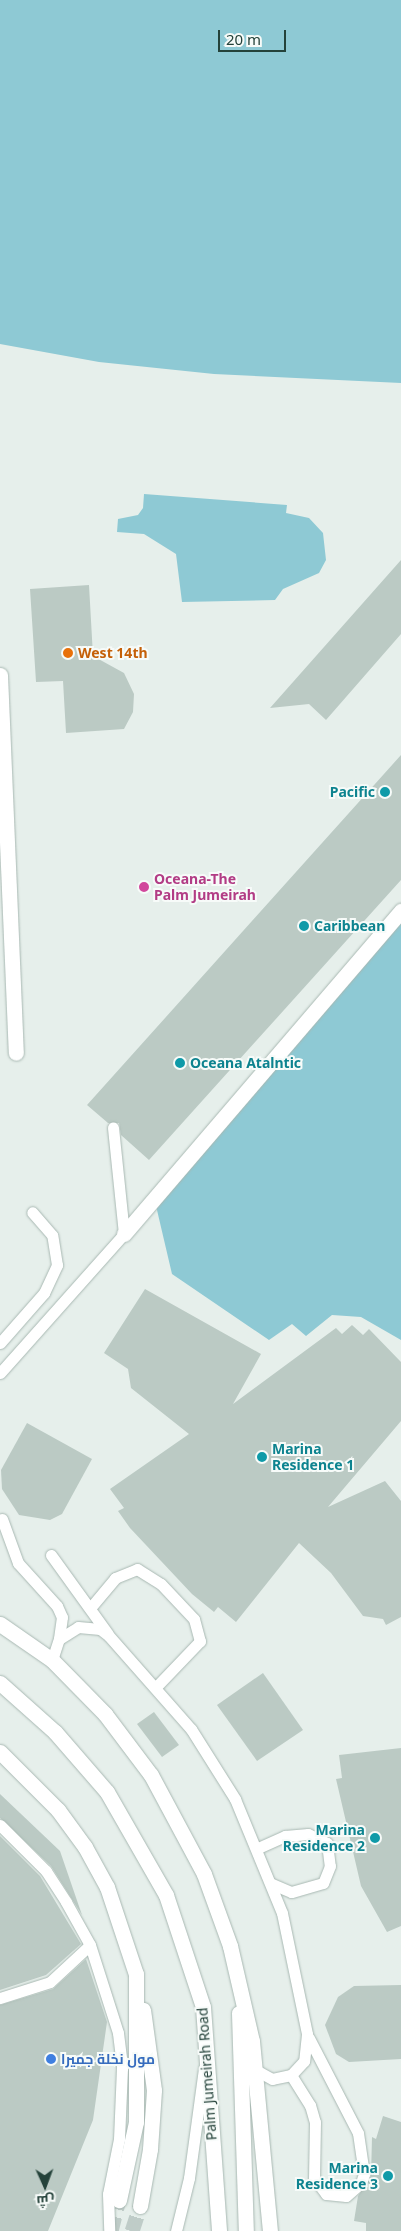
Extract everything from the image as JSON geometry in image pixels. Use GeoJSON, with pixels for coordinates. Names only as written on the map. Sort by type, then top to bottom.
{"type":"FeatureCollection","features":[{"type":"Feature","properties":{"kind":"street"},"geometry":{"type":"LineString","coordinates":[[0,675],[16,1052]]}},
{"type":"Feature","properties":{"kind":"street"},"geometry":{"type":"LineString","coordinates":[[124,1234],[401,912]]}},
{"type":"Feature","properties":{"kind":"street"},"geometry":{"type":"LineString","coordinates":[[0,1624],[52,1660],[105,1714],[170,1807],[211,1892],[239,1983],[256,2070],[270,2231]]}},
{"type":"Feature","properties":{"kind":"street","name":"Palm Jumeirah Road"},"geometry":{"type":"LineString","coordinates":[[0,1684],[82,1761],[149,1859],[193,1969],[208,2046],[218,2231]]}},
{"type":"Feature","properties":{"kind":"street"},"geometry":{"type":"LineString","coordinates":[[0,1752],[58,1810],[85,1847],[107,1888],[136,1974],[154,2090],[150,2149],[140,2206]]}},
{"type":"Feature","properties":{"kind":"street"},"geometry":{"type":"LineString","coordinates":[[119,2200],[136,2122],[136,1974]]}},
{"type":"Feature","properties":{"kind":"street"},"geometry":{"type":"LineString","coordinates":[[239,1983],[246,2231]]}},
{"type":"Feature","properties":{"kind":"lane"},"geometry":{"type":"LineString","coordinates":[[0,1373],[124,1234],[113,1128]]}},
{"type":"Feature","properties":{"kind":"lane"},"geometry":{"type":"LineString","coordinates":[[0,1343],[44,1293],[57,1265],[52,1235],[32,1212]]}},
{"type":"Feature","properties":{"kind":"lane"},"geometry":{"type":"LineString","coordinates":[[2,1519],[18,1563],[58,1606],[62,1617],[59,1639],[52,1660]]}},
{"type":"Feature","properties":{"kind":"lane"},"geometry":{"type":"LineString","coordinates":[[51,1556],[92,1607],[109,1636]]}},
{"type":"Feature","properties":{"kind":"lane"},"geometry":{"type":"LineString","coordinates":[[92,1607],[115,1578],[137,1569],[161,1584],[194,1620],[200,1641],[157,1686]]}},
{"type":"Feature","properties":{"kind":"lane"},"geometry":{"type":"LineString","coordinates":[[59,1639],[78,1627],[100,1630],[109,1636],[157,1686],[214,1764],[258,1848],[272,1884],[292,1953],[307,2034],[358,2133],[364,2174],[361,2183],[346,2196],[326,2194],[314,2178],[315,2122],[310,2105],[291,2076]]}},
{"type":"Feature","properties":{"kind":"lane"},"geometry":{"type":"LineString","coordinates":[[0,1825],[46,1871],[90,1945],[118,2033],[122,2068],[119,2139],[108,2194],[109,2231]]}},
{"type":"Feature","properties":{"kind":"lane"},"geometry":{"type":"LineString","coordinates":[[258,1848],[285,1836],[308,1834],[327,1843],[330,1866],[323,1883],[291,1892],[272,1884]]}},
{"type":"Feature","properties":{"kind":"lane"},"geometry":{"type":"LineString","coordinates":[[0,1998],[50,1982],[90,1945]]}},
{"type":"Feature","properties":{"kind":"lane"},"geometry":{"type":"LineString","coordinates":[[256,2070],[272,2079],[291,2076],[304,2061],[307,2034]]}},
{"type":"Feature","properties":{"kind":"lane"},"geometry":{"type":"LineString","coordinates":[[176,2231],[189,2178],[208,2046]]}},
{"type":"Feature","properties":{"kind":"water"},"geometry":{"type":"Polygon","coordinates":[[[0,0],[401,0],[401,383],[214,374],[99,362],[0,344],[0,0]]]}},
{"type":"Feature","properties":{"kind":"water"},"geometry":{"type":"Polygon","coordinates":[[[144,494],[287,505],[286,513],[309,518],[323,533],[326,560],[319,573],[283,589],[275,600],[182,602],[176,554],[144,534],[117,532],[118,519],[138,515],[143,508],[144,494]]]}},
{"type":"Feature","properties":{"kind":"water"},"geometry":{"type":"Polygon","coordinates":[[[401,911],[401,1340],[361,1317],[332,1315],[306,1336],[292,1324],[269,1340],[172,1274],[153,1193],[401,911]]]}},
{"type":"Feature","properties":{"kind":"building"},"geometry":{"type":"Polygon","coordinates":[[[401,560],[401,634],[326,720],[309,704],[270,708],[401,560]]]}},
{"type":"Feature","properties":{"kind":"building"},"geometry":{"type":"Polygon","coordinates":[[[89,585],[93,656],[124,673],[134,694],[133,712],[124,729],[66,733],[63,681],[36,682],[30,589],[89,585]]]}},
{"type":"Feature","properties":{"kind":"building"},"geometry":{"type":"Polygon","coordinates":[[[401,755],[401,880],[149,1160],[121,1135],[119,1123],[108,1123],[87,1105],[401,755]]]}},
{"type":"Feature","properties":{"kind":"building","name":"Marina Residence 1"},"geometry":{"type":"Polygon","coordinates":[[[145,1289],[261,1354],[233,1404],[336,1328],[342,1334],[352,1325],[363,1335],[369,1329],[401,1362],[401,1421],[328,1507],[385,1481],[401,1501],[401,1617],[386,1625],[383,1619],[363,1616],[331,1573],[299,1543],[236,1622],[218,1607],[214,1612],[192,1594],[130,1528],[118,1511],[124,1508],[110,1489],[189,1434],[131,1388],[128,1369],[104,1353],[145,1289]]]}},
{"type":"Feature","properties":{"kind":"building"},"geometry":{"type":"Polygon","coordinates":[[[27,1423],[92,1459],[62,1514],[50,1520],[19,1515],[2,1489],[1,1470],[27,1423]]]}},
{"type":"Feature","properties":{"kind":"building"},"geometry":{"type":"Polygon","coordinates":[[[263,1673],[303,1730],[257,1761],[217,1705],[263,1673]]]}},
{"type":"Feature","properties":{"kind":"building"},"geometry":{"type":"Polygon","coordinates":[[[154,1712],[179,1745],[162,1757],[137,1724],[154,1712]]]}},
{"type":"Feature","properties":{"kind":"building","name":"Marina Residence 2"},"geometry":{"type":"Polygon","coordinates":[[[401,1748],[401,1926],[387,1932],[361,1886],[336,1779],[342,1778],[339,1755],[401,1748]]]}},
{"type":"Feature","properties":{"kind":"building"},"geometry":{"type":"Polygon","coordinates":[[[0,1794],[60,1851],[82,1915],[51,1866],[0,1818],[0,1794]]]}},
{"type":"Feature","properties":{"kind":"building"},"geometry":{"type":"Polygon","coordinates":[[[0,1836],[40,1876],[81,1944],[46,1975],[0,1990],[0,1836]]]}},
{"type":"Feature","properties":{"kind":"building","name":"مول نخلة جميرا"},"geometry":{"type":"Polygon","coordinates":[[[86,1959],[107,2022],[93,2120],[48,2231],[0,2231],[0,2005],[53,1989],[86,1959]]]}},
{"type":"Feature","properties":{"kind":"building"},"geometry":{"type":"Polygon","coordinates":[[[401,1985],[401,2059],[349,2062],[336,2054],[325,2025],[338,1997],[354,1986],[401,1985]]]}},
{"type":"Feature","properties":{"kind":"building","name":"Marina Residence 3"},"geometry":{"type":"Polygon","coordinates":[[[383,2116],[401,2122],[401,2231],[366,2231],[366,2223],[354,2221],[358,2196],[371,2176],[372,2137],[376,2139],[383,2116]]]}},
{"type":"Feature","properties":{"kind":"tunnel"},"geometry":{"type":"LineString","coordinates":[[111,2231],[119,2200]]}},
{"type":"Feature","properties":{"kind":"tunnel"},"geometry":{"type":"LineString","coordinates":[[132,2231],[140,2206]]}},
{"type":"Feature","properties":{"kind":"place","name":"West 14th"},"geometry":{"type":"Point","coordinates":[68,653]}},
{"type":"Feature","properties":{"kind":"place","name":"Pacific"},"geometry":{"type":"Point","coordinates":[385,792]}},
{"type":"Feature","properties":{"kind":"place","name":"Oceana-The Palm Jumeirah"},"geometry":{"type":"Point","coordinates":[144,887]}},
{"type":"Feature","properties":{"kind":"place","name":"Caribbean"},"geometry":{"type":"Point","coordinates":[304,926]}},
{"type":"Feature","properties":{"kind":"place","name":"Oceana Atalntic"},"geometry":{"type":"Point","coordinates":[180,1063]}},
{"type":"Feature","properties":{"kind":"place","name":"Marina Residence 1"},"geometry":{"type":"Point","coordinates":[262,1457]}},
{"type":"Feature","properties":{"kind":"place","name":"Marina Residence 2"},"geometry":{"type":"Point","coordinates":[375,1838]}},
{"type":"Feature","properties":{"kind":"place","name":"مول نخلة جميرا"},"geometry":{"type":"Point","coordinates":[51,2059]}},
{"type":"Feature","properties":{"kind":"place","name":"Marina Residence 3"},"geometry":{"type":"Point","coordinates":[388,2176]}}]}
